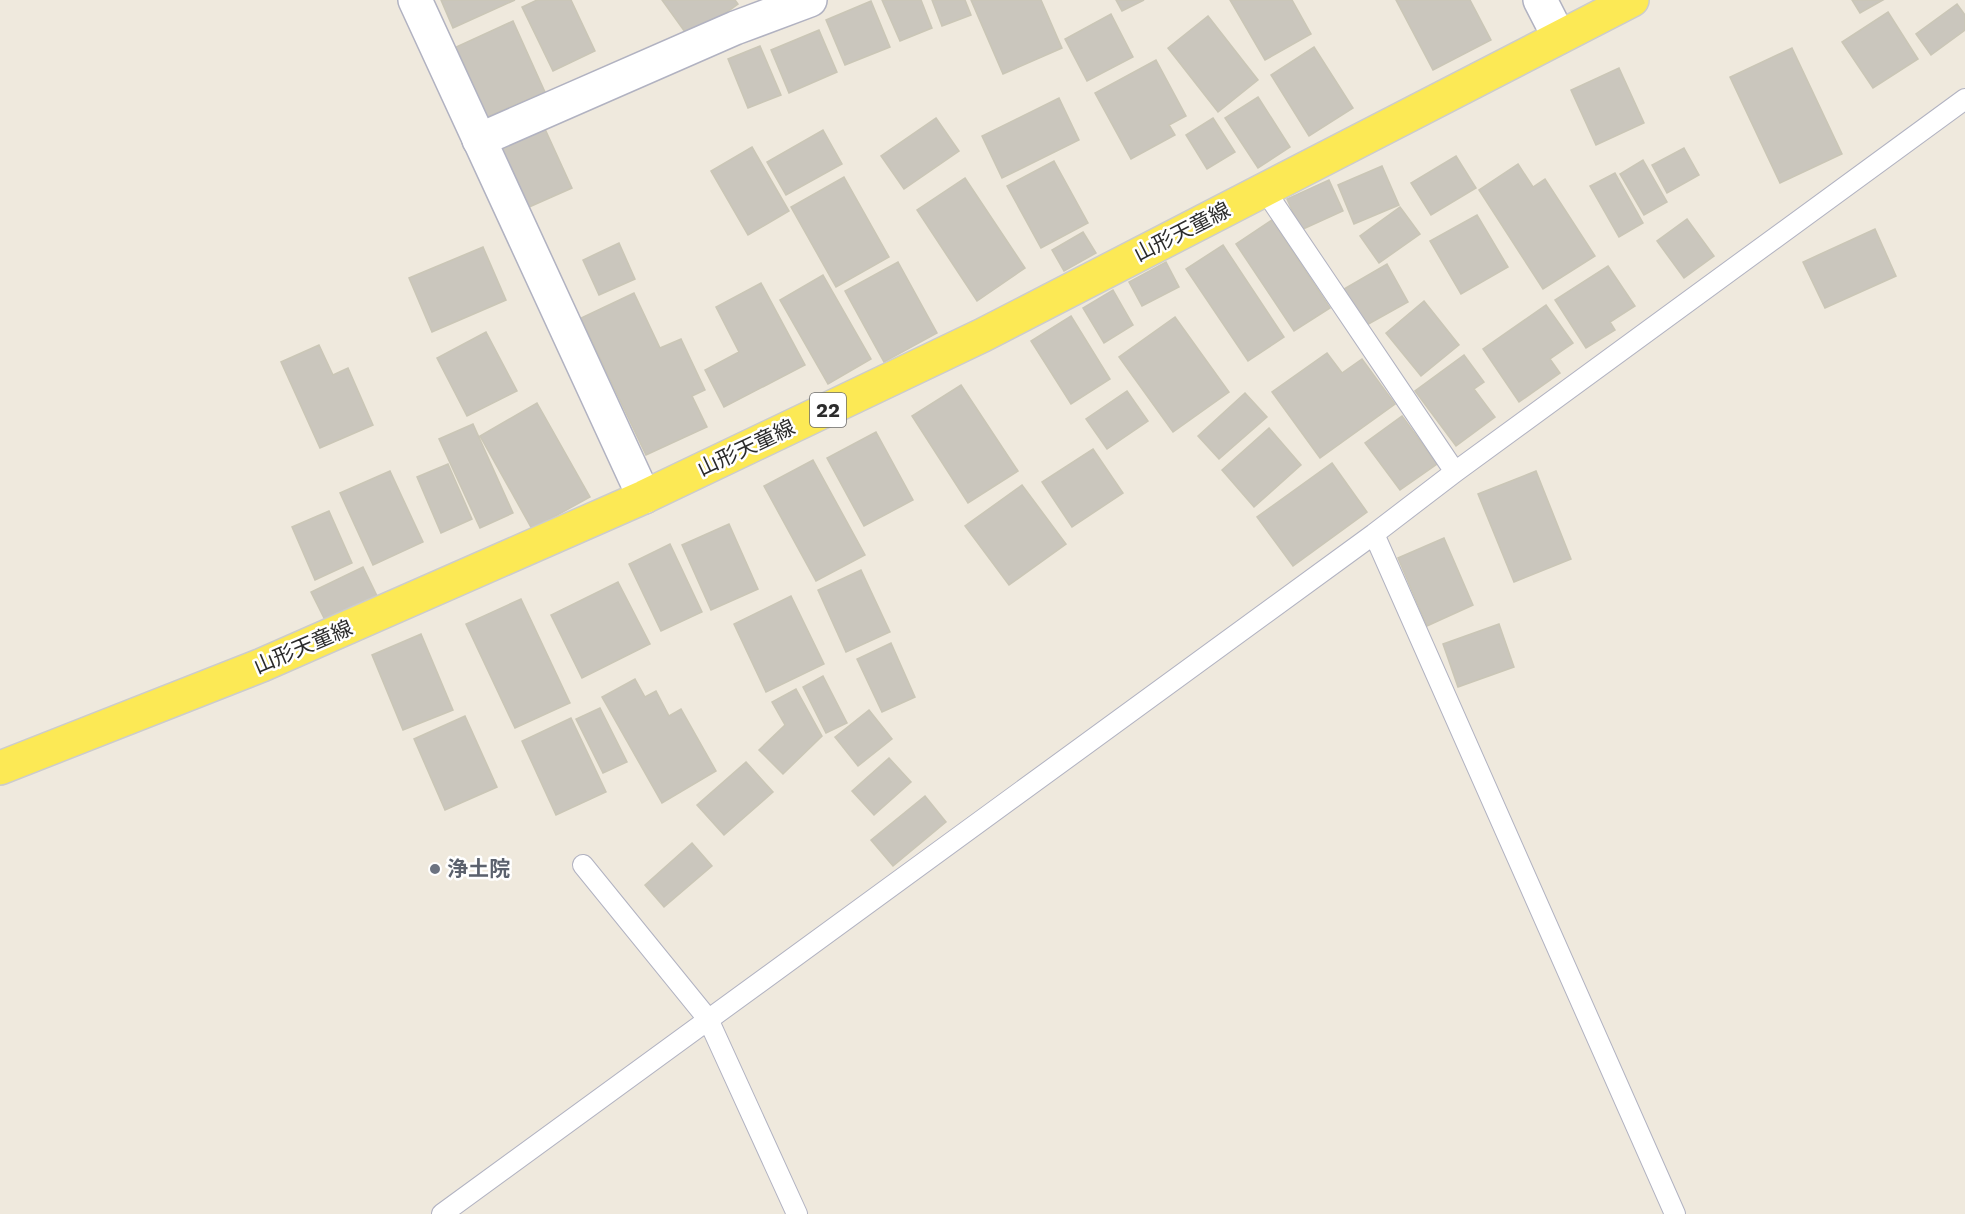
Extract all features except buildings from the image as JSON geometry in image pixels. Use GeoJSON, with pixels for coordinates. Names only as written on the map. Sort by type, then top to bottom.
{"type":"FeatureCollection","features":[{"type":"Feature","properties":{"kind":"main road","name":"山形天童線"},"geometry":{"type":"LineString","coordinates":[[0,768],[262,665],[644,497],[982,335],[1632,0]]}},
{"type":"Feature","properties":{"kind":"street"},"geometry":{"type":"LineString","coordinates":[[415,0],[644,497]]}},
{"type":"Feature","properties":{"kind":"street"},"geometry":{"type":"LineString","coordinates":[[479,140],[735,28],[810,0]]}},
{"type":"Feature","properties":{"kind":"street"},"geometry":{"type":"LineString","coordinates":[[1540,0],[1559,38]]}},
{"type":"Feature","properties":{"kind":"lane"},"geometry":{"type":"LineString","coordinates":[[442,1214],[1374,534],[1455,472],[1965,99]]}},
{"type":"Feature","properties":{"kind":"lane"},"geometry":{"type":"LineString","coordinates":[[1264,189],[1455,472]]}},
{"type":"Feature","properties":{"kind":"lane"},"geometry":{"type":"LineString","coordinates":[[1374,534],[1675,1214]]}},
{"type":"Feature","properties":{"kind":"lane"},"geometry":{"type":"LineString","coordinates":[[583,865],[708,1019],[797,1214]]}},
{"type":"Feature","properties":{"kind":"place","name":"浄土院"},"geometry":{"type":"Point","coordinates":[435,869]}}]}
